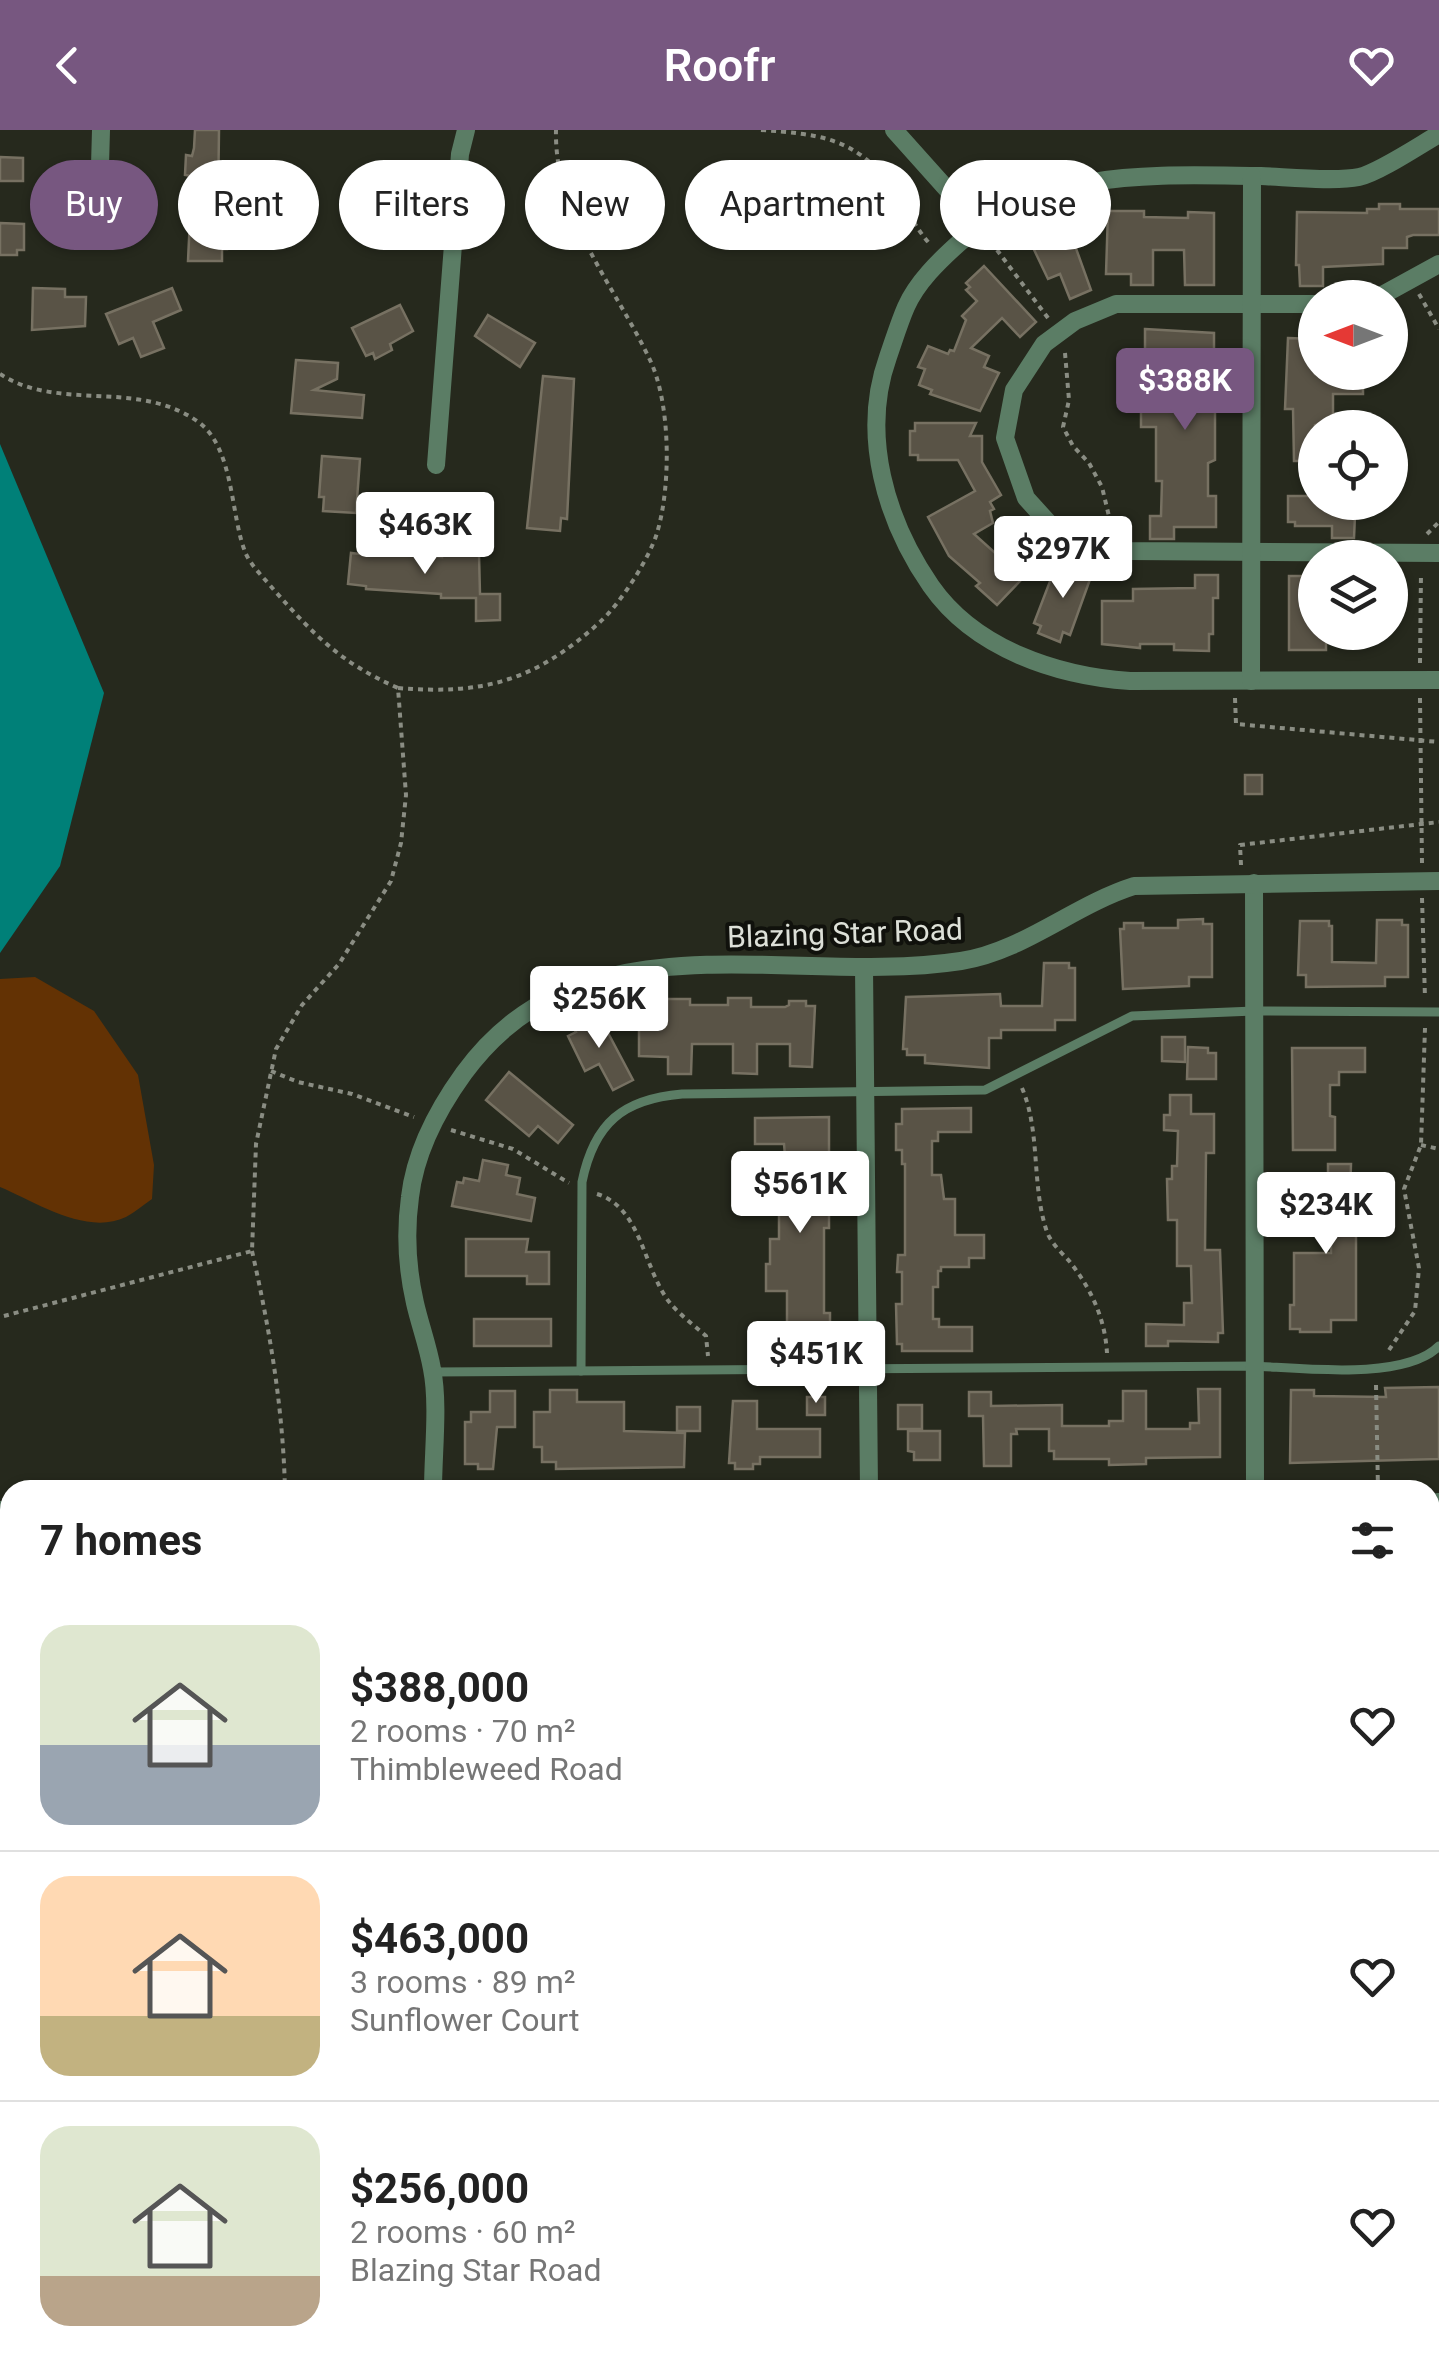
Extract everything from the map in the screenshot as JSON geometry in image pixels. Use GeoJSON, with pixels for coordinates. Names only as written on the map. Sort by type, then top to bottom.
{"type":"FeatureCollection","features":[{"type":"Feature","properties":{"kind":"street"},"geometry":{"type":"LineString","coordinates":[[100,160],[101,130]]}},
{"type":"Feature","properties":{"kind":"street"},"geometry":{"type":"LineString","coordinates":[[436,465],[460,154],[466,130]]}},
{"type":"Feature","properties":{"kind":"street"},"geometry":{"type":"LineString","coordinates":[[894,130],[940,182]]}},
{"type":"Feature","properties":{"kind":"street"},"geometry":{"type":"LineString","coordinates":[[1111,178],[1360,177],[1439,134]]}},
{"type":"Feature","properties":{"kind":"street"},"geometry":{"type":"LineString","coordinates":[[1243,682],[1252,553],[1252,176]]}},
{"type":"Feature","properties":{"kind":"street"},"geometry":{"type":"LineString","coordinates":[[951,250],[907,304],[885,364],[877,427],[885,497],[898,530],[933,589],[975,628],[1002,646],[1050,668],[1130,682],[1439,680]]}},
{"type":"Feature","properties":{"kind":"street"},"geometry":{"type":"LineString","coordinates":[[1408,282],[1439,264]]}},
{"type":"Feature","properties":{"kind":"street"},"geometry":{"type":"LineString","coordinates":[[1298,304],[1116,304],[1075,321],[1044,344],[1014,390],[1005,438],[1026,498],[1064,540],[1115,549],[1439,553]]}},
{"type":"Feature","properties":{"kind":"street","name":"Blazing Star Road"},"geometry":{"type":"LineString","coordinates":[[433,1480],[433,1372],[414,1302],[406,1231],[410,1192],[433,1124],[480,1052],[540,1004],[594,979],[629,970],[694,964],[949,963],[996,952],[1103,896],[1134,886],[1439,881]]}},
{"type":"Feature","properties":{"kind":"street"},"geometry":{"type":"LineString","coordinates":[[1248,883],[1254,1012],[1255,1480]]}},
{"type":"Feature","properties":{"kind":"street"},"geometry":{"type":"LineString","coordinates":[[864,966],[870,1480]]}},
{"type":"Feature","properties":{"kind":"lane"},"geometry":{"type":"LineString","coordinates":[[581,1371],[582,1189],[588,1152],[606,1125],[630,1105],[657,1096],[682,1094],[985,1090],[1132,1016],[1439,1012]]}},
{"type":"Feature","properties":{"kind":"lane"},"geometry":{"type":"LineString","coordinates":[[433,1372],[1254,1366],[1347,1370],[1404,1364],[1435,1352],[1439,1346]]}},
{"type":"Feature","properties":{"kind":"path"},"geometry":{"type":"LineString","coordinates":[[0,374],[14,383],[59,395],[108,394],[157,402],[201,423],[227,472],[247,556],[334,654],[362,672],[398,688],[438,691],[474,689],[526,674],[568,651],[606,616],[633,578],[656,535],[666,486],[664,418],[652,363],[599,271],[568,198],[556,130]]}},
{"type":"Feature","properties":{"kind":"path"},"geometry":{"type":"LineString","coordinates":[[761,130],[820,134],[857,150],[890,185],[911,223],[942,258]]}},
{"type":"Feature","properties":{"kind":"path"},"geometry":{"type":"LineString","coordinates":[[997,250],[1042,309],[1064,349],[1069,400],[1063,427],[1102,486],[1115,549]]}},
{"type":"Feature","properties":{"kind":"path"},"geometry":{"type":"LineString","coordinates":[[1411,280],[1439,329]]}},
{"type":"Feature","properties":{"kind":"path"},"geometry":{"type":"LineString","coordinates":[[1243,682],[1236,724],[1439,742]]}},
{"type":"Feature","properties":{"kind":"path"},"geometry":{"type":"LineString","coordinates":[[285,1480],[284,1426],[274,1349],[252,1250],[256,1144],[276,1049],[302,1005],[339,964],[391,881],[401,843],[406,795],[398,688]]}},
{"type":"Feature","properties":{"kind":"path"},"geometry":{"type":"LineString","coordinates":[[1248,883],[1240,845],[1439,822]]}},
{"type":"Feature","properties":{"kind":"path"},"geometry":{"type":"LineString","coordinates":[[271,1071],[298,1082],[352,1094],[512,1149],[582,1189],[614,1199],[626,1213],[670,1303],[706,1336],[710,1370]]}},
{"type":"Feature","properties":{"kind":"path"},"geometry":{"type":"LineString","coordinates":[[1016,1074],[1030,1108],[1048,1235],[1084,1280],[1106,1326],[1108,1368]]}},
{"type":"Feature","properties":{"kind":"path"},"geometry":{"type":"LineString","coordinates":[[1422,1144],[1439,1149]]}},
{"type":"Feature","properties":{"kind":"path"},"geometry":{"type":"LineString","coordinates":[[0,1317],[252,1250]]}},
{"type":"Feature","properties":{"kind":"shaded area"},"geometry":{"type":"Polygon","coordinates":[[[35,977],[94,1011],[138,1075],[154,1165],[152,1199],[126,1217],[111,1222],[78,1220],[0,1187],[0,979],[35,977]]]}},
{"type":"Feature","properties":{"kind":"water"},"geometry":{"type":"Polygon","coordinates":[[[0,444],[104,693],[60,866],[0,953],[0,444]]]}},
{"type":"Feature","properties":{"kind":"building"},"geometry":{"type":"Polygon","coordinates":[[[195,130],[219,130],[219,160],[186,160],[194,148],[195,130]]]}},
{"type":"Feature","properties":{"kind":"building"},"geometry":{"type":"Polygon","coordinates":[[[0,157],[23,158],[23,181],[0,181],[0,157]]]}},
{"type":"Feature","properties":{"kind":"building"},"geometry":{"type":"Polygon","coordinates":[[[1379,204],[1400,204],[1400,209],[1439,209],[1439,235],[1413,235],[1407,237],[1407,248],[1383,248],[1383,264],[1323,267],[1323,280],[1300,280],[1296,265],[1297,212],[1367,213],[1367,209],[1379,209],[1379,204]]]}},
{"type":"Feature","properties":{"kind":"building"},"geometry":{"type":"Polygon","coordinates":[[[1111,211],[1188,218],[1188,212],[1214,213],[1214,285],[1185,285],[1184,250],[1153,250],[1153,285],[1131,285],[1131,274],[1106,274],[1107,250],[1111,250],[1111,211]]]}},
{"type":"Feature","properties":{"kind":"building"},"geometry":{"type":"Polygon","coordinates":[[[0,223],[24,224],[24,250],[17,250],[17,255],[0,255],[0,223]]]}},
{"type":"Feature","properties":{"kind":"building"},"geometry":{"type":"Polygon","coordinates":[[[189,250],[222,250],[222,261],[188,261],[189,250]]]}},
{"type":"Feature","properties":{"kind":"building"},"geometry":{"type":"Polygon","coordinates":[[[1034,250],[1077,250],[1091,290],[1070,299],[1060,274],[1048,279],[1034,250]]]}},
{"type":"Feature","properties":{"kind":"building"},"geometry":{"type":"Polygon","coordinates":[[[984,266],[1036,322],[1020,337],[1002,318],[971,348],[989,356],[984,367],[999,373],[980,411],[930,394],[932,390],[919,385],[925,369],[918,367],[928,346],[948,354],[954,351],[966,320],[962,316],[977,301],[966,290],[970,287],[966,283],[984,266]]]}},
{"type":"Feature","properties":{"kind":"building"},"geometry":{"type":"Polygon","coordinates":[[[33,288],[65,289],[65,297],[86,297],[85,326],[32,330],[33,288]]]}},
{"type":"Feature","properties":{"kind":"building"},"geometry":{"type":"Polygon","coordinates":[[[172,288],[181,310],[153,322],[164,348],[141,357],[133,338],[119,344],[106,314],[172,288]]]}},
{"type":"Feature","properties":{"kind":"building"},"geometry":{"type":"Polygon","coordinates":[[[400,305],[413,331],[390,344],[392,350],[375,359],[373,353],[366,356],[352,328],[400,305]]]}},
{"type":"Feature","properties":{"kind":"building"},"geometry":{"type":"Polygon","coordinates":[[[488,315],[535,343],[520,367],[475,336],[488,315]]]}},
{"type":"Feature","properties":{"kind":"building"},"geometry":{"type":"Polygon","coordinates":[[[1145,329],[1214,333],[1214,393],[1221,393],[1221,411],[1215,411],[1215,460],[1208,463],[1208,496],[1216,496],[1216,527],[1174,527],[1174,539],[1150,539],[1150,516],[1161,516],[1162,481],[1156,481],[1156,427],[1141,427],[1141,406],[1174,406],[1178,352],[1145,352],[1145,329]]]}},
{"type":"Feature","properties":{"kind":"building"},"geometry":{"type":"Polygon","coordinates":[[[1288,338],[1298,338],[1298,390],[1363,390],[1363,394],[1333,394],[1333,410],[1298,410],[1298,461],[1294,461],[1293,409],[1285,409],[1288,338]]]}},
{"type":"Feature","properties":{"kind":"building"},"geometry":{"type":"Polygon","coordinates":[[[296,360],[338,363],[337,379],[314,390],[364,395],[362,418],[291,413],[296,360]]]}},
{"type":"Feature","properties":{"kind":"building"},"geometry":{"type":"Polygon","coordinates":[[[543,376],[574,379],[567,519],[561,518],[560,531],[527,528],[543,376]]]}},
{"type":"Feature","properties":{"kind":"building"},"geometry":{"type":"Polygon","coordinates":[[[915,423],[976,423],[970,436],[982,436],[982,462],[1001,495],[990,502],[993,523],[974,534],[1004,561],[1028,535],[1047,553],[997,605],[976,586],[980,583],[949,556],[928,517],[975,491],[958,460],[918,460],[918,455],[910,455],[910,431],[915,431],[915,423]]]}},
{"type":"Feature","properties":{"kind":"building"},"geometry":{"type":"Polygon","coordinates":[[[322,456],[360,459],[356,513],[323,511],[324,497],[319,497],[322,456]]]}},
{"type":"Feature","properties":{"kind":"building"},"geometry":{"type":"Polygon","coordinates":[[[1288,496],[1298,496],[1298,520],[1355,520],[1354,538],[1332,538],[1332,526],[1295,526],[1295,522],[1288,522],[1288,496]]]}},
{"type":"Feature","properties":{"kind":"building"},"geometry":{"type":"Polygon","coordinates":[[[361,548],[442,557],[479,554],[480,594],[500,594],[500,620],[476,621],[476,598],[441,598],[441,594],[366,589],[348,584],[351,553],[360,554],[361,548]]]}},
{"type":"Feature","properties":{"kind":"building"},"geometry":{"type":"Polygon","coordinates":[[[1070,562],[1093,571],[1070,635],[1063,632],[1060,642],[1038,633],[1041,626],[1034,623],[1057,563],[1066,573],[1070,562]]]}},
{"type":"Feature","properties":{"kind":"building"},"geometry":{"type":"Polygon","coordinates":[[[1195,575],[1218,575],[1209,651],[1174,650],[1174,644],[1140,644],[1140,648],[1102,644],[1102,601],[1133,601],[1133,589],[1195,588],[1195,575]]]}},
{"type":"Feature","properties":{"kind":"building"},"geometry":{"type":"Polygon","coordinates":[[[1289,576],[1298,576],[1298,650],[1289,650],[1289,576]]]}},
{"type":"Feature","properties":{"kind":"building"},"geometry":{"type":"Polygon","coordinates":[[[1245,775],[1262,775],[1262,794],[1245,794],[1245,775]]]}},
{"type":"Feature","properties":{"kind":"building"},"geometry":{"type":"Polygon","coordinates":[[[1203,919],[1203,924],[1212,924],[1212,977],[1189,977],[1189,986],[1123,989],[1120,929],[1124,929],[1124,923],[1143,923],[1143,928],[1178,928],[1178,920],[1203,919]]]}},
{"type":"Feature","properties":{"kind":"building"},"geometry":{"type":"Polygon","coordinates":[[[1377,920],[1402,920],[1402,925],[1408,925],[1408,977],[1385,977],[1385,986],[1306,987],[1306,975],[1298,975],[1300,921],[1329,921],[1332,962],[1376,963],[1377,920]]]}},
{"type":"Feature","properties":{"kind":"building"},"geometry":{"type":"Polygon","coordinates":[[[1044,963],[1069,963],[1069,968],[1075,968],[1075,1020],[1055,1020],[1055,1030],[1001,1030],[1001,1038],[989,1038],[989,1068],[925,1063],[925,1055],[907,1055],[907,1049],[903,1049],[906,997],[1000,994],[1001,1006],[1042,1006],[1044,963]]]}},
{"type":"Feature","properties":{"kind":"building"},"geometry":{"type":"Polygon","coordinates":[[[728,998],[751,998],[751,1007],[785,1007],[789,1001],[806,1001],[806,1006],[815,1006],[812,1067],[790,1066],[790,1044],[757,1044],[757,1074],[733,1073],[733,1044],[692,1044],[691,1074],[668,1074],[668,1057],[639,1056],[639,1019],[660,1019],[660,999],[690,999],[690,1005],[728,1005],[728,998]]]}},
{"type":"Feature","properties":{"kind":"building"},"geometry":{"type":"Polygon","coordinates":[[[598,1014],[633,1080],[613,1090],[599,1064],[585,1071],[568,1036],[576,1032],[573,1027],[598,1014]]]}},
{"type":"Feature","properties":{"kind":"building"},"geometry":{"type":"Polygon","coordinates":[[[1162,1037],[1185,1037],[1185,1062],[1162,1061],[1162,1037]]]}},
{"type":"Feature","properties":{"kind":"building"},"geometry":{"type":"Polygon","coordinates":[[[1188,1047],[1208,1048],[1208,1053],[1216,1053],[1216,1079],[1187,1079],[1188,1047]]]}},
{"type":"Feature","properties":{"kind":"building"},"geometry":{"type":"Polygon","coordinates":[[[1292,1048],[1365,1048],[1365,1072],[1339,1072],[1339,1085],[1330,1085],[1335,1150],[1293,1150],[1292,1048]]]}},
{"type":"Feature","properties":{"kind":"building"},"geometry":{"type":"Polygon","coordinates":[[[509,1072],[573,1125],[558,1143],[538,1126],[529,1136],[486,1100],[509,1072]]]}},
{"type":"Feature","properties":{"kind":"building"},"geometry":{"type":"Polygon","coordinates":[[[1170,1095],[1191,1095],[1191,1114],[1214,1114],[1214,1153],[1206,1153],[1205,1250],[1220,1250],[1223,1333],[1218,1333],[1218,1342],[1168,1341],[1168,1346],[1146,1346],[1146,1324],[1184,1325],[1184,1303],[1192,1303],[1191,1266],[1177,1266],[1177,1220],[1168,1220],[1167,1179],[1172,1179],[1172,1166],[1177,1166],[1178,1131],[1164,1130],[1164,1115],[1170,1115],[1170,1095]]]}},
{"type":"Feature","properties":{"kind":"building"},"geometry":{"type":"Polygon","coordinates":[[[971,1108],[971,1132],[938,1132],[938,1141],[932,1141],[932,1175],[941,1175],[944,1199],[955,1199],[955,1235],[984,1235],[984,1258],[969,1258],[969,1267],[941,1267],[938,1287],[933,1287],[933,1319],[939,1319],[939,1327],[972,1327],[972,1351],[902,1351],[902,1344],[897,1344],[896,1304],[902,1304],[902,1272],[897,1272],[898,1255],[905,1255],[905,1164],[902,1150],[896,1150],[896,1124],[902,1124],[902,1109],[971,1108]]]}},
{"type":"Feature","properties":{"kind":"building"},"geometry":{"type":"Polygon","coordinates":[[[829,1117],[824,1313],[830,1313],[830,1339],[824,1339],[824,1353],[755,1354],[755,1330],[787,1330],[787,1291],[766,1291],[766,1264],[770,1264],[770,1239],[779,1239],[779,1198],[791,1198],[791,1156],[785,1156],[784,1144],[755,1144],[755,1118],[829,1117]]]}},
{"type":"Feature","properties":{"kind":"building"},"geometry":{"type":"Polygon","coordinates":[[[483,1160],[508,1165],[506,1175],[520,1178],[517,1194],[535,1198],[531,1221],[452,1206],[457,1182],[463,1183],[464,1178],[479,1181],[483,1160]]]}},
{"type":"Feature","properties":{"kind":"building"},"geometry":{"type":"Polygon","coordinates":[[[1328,1164],[1351,1164],[1349,1228],[1356,1228],[1356,1320],[1331,1320],[1331,1332],[1300,1332],[1290,1329],[1294,1253],[1331,1253],[1331,1215],[1291,1212],[1291,1184],[1328,1184],[1328,1164]]]}},
{"type":"Feature","properties":{"kind":"building"},"geometry":{"type":"Polygon","coordinates":[[[466,1239],[528,1239],[526,1252],[549,1252],[549,1284],[527,1284],[527,1276],[466,1276],[466,1239]]]}},
{"type":"Feature","properties":{"kind":"building"},"geometry":{"type":"Polygon","coordinates":[[[474,1319],[551,1319],[551,1346],[474,1346],[474,1319]]]}},
{"type":"Feature","properties":{"kind":"building"},"geometry":{"type":"Polygon","coordinates":[[[1439,1387],[1439,1459],[1290,1463],[1291,1390],[1314,1390],[1314,1396],[1386,1397],[1385,1388],[1439,1387]]]}},
{"type":"Feature","properties":{"kind":"building"},"geometry":{"type":"Polygon","coordinates":[[[1198,1389],[1220,1389],[1220,1457],[1146,1458],[1146,1464],[1109,1465],[1109,1459],[1054,1459],[1054,1451],[1049,1451],[1049,1429],[1016,1429],[1017,1434],[1011,1434],[1011,1466],[984,1466],[983,1416],[969,1416],[969,1392],[991,1392],[991,1406],[1062,1405],[1062,1426],[1109,1426],[1109,1421],[1123,1421],[1123,1391],[1146,1391],[1146,1429],[1190,1429],[1190,1423],[1199,1423],[1198,1389]]]}},
{"type":"Feature","properties":{"kind":"building"},"geometry":{"type":"Polygon","coordinates":[[[550,1390],[577,1390],[577,1402],[624,1402],[624,1431],[685,1433],[684,1467],[556,1469],[556,1462],[542,1462],[542,1447],[534,1447],[534,1412],[550,1412],[550,1390]]]}},
{"type":"Feature","properties":{"kind":"building"},"geometry":{"type":"Polygon","coordinates":[[[490,1391],[515,1391],[515,1427],[497,1427],[493,1469],[478,1469],[478,1464],[465,1464],[465,1422],[471,1422],[471,1412],[490,1412],[490,1391]]]}},
{"type":"Feature","properties":{"kind":"building"},"geometry":{"type":"Polygon","coordinates":[[[807,1397],[825,1397],[825,1415],[807,1415],[807,1397]]]}},
{"type":"Feature","properties":{"kind":"building"},"geometry":{"type":"Polygon","coordinates":[[[733,1401],[757,1401],[757,1429],[820,1429],[820,1457],[760,1457],[760,1464],[753,1464],[753,1469],[735,1469],[735,1463],[729,1463],[733,1401]]]}},
{"type":"Feature","properties":{"kind":"building"},"geometry":{"type":"Polygon","coordinates":[[[898,1405],[922,1405],[922,1429],[898,1429],[898,1405]]]}},
{"type":"Feature","properties":{"kind":"building"},"geometry":{"type":"Polygon","coordinates":[[[677,1407],[700,1407],[700,1431],[677,1431],[677,1407]]]}},
{"type":"Feature","properties":{"kind":"building"},"geometry":{"type":"Polygon","coordinates":[[[908,1431],[940,1431],[940,1460],[914,1460],[914,1452],[908,1451],[908,1431]]]}}]}
